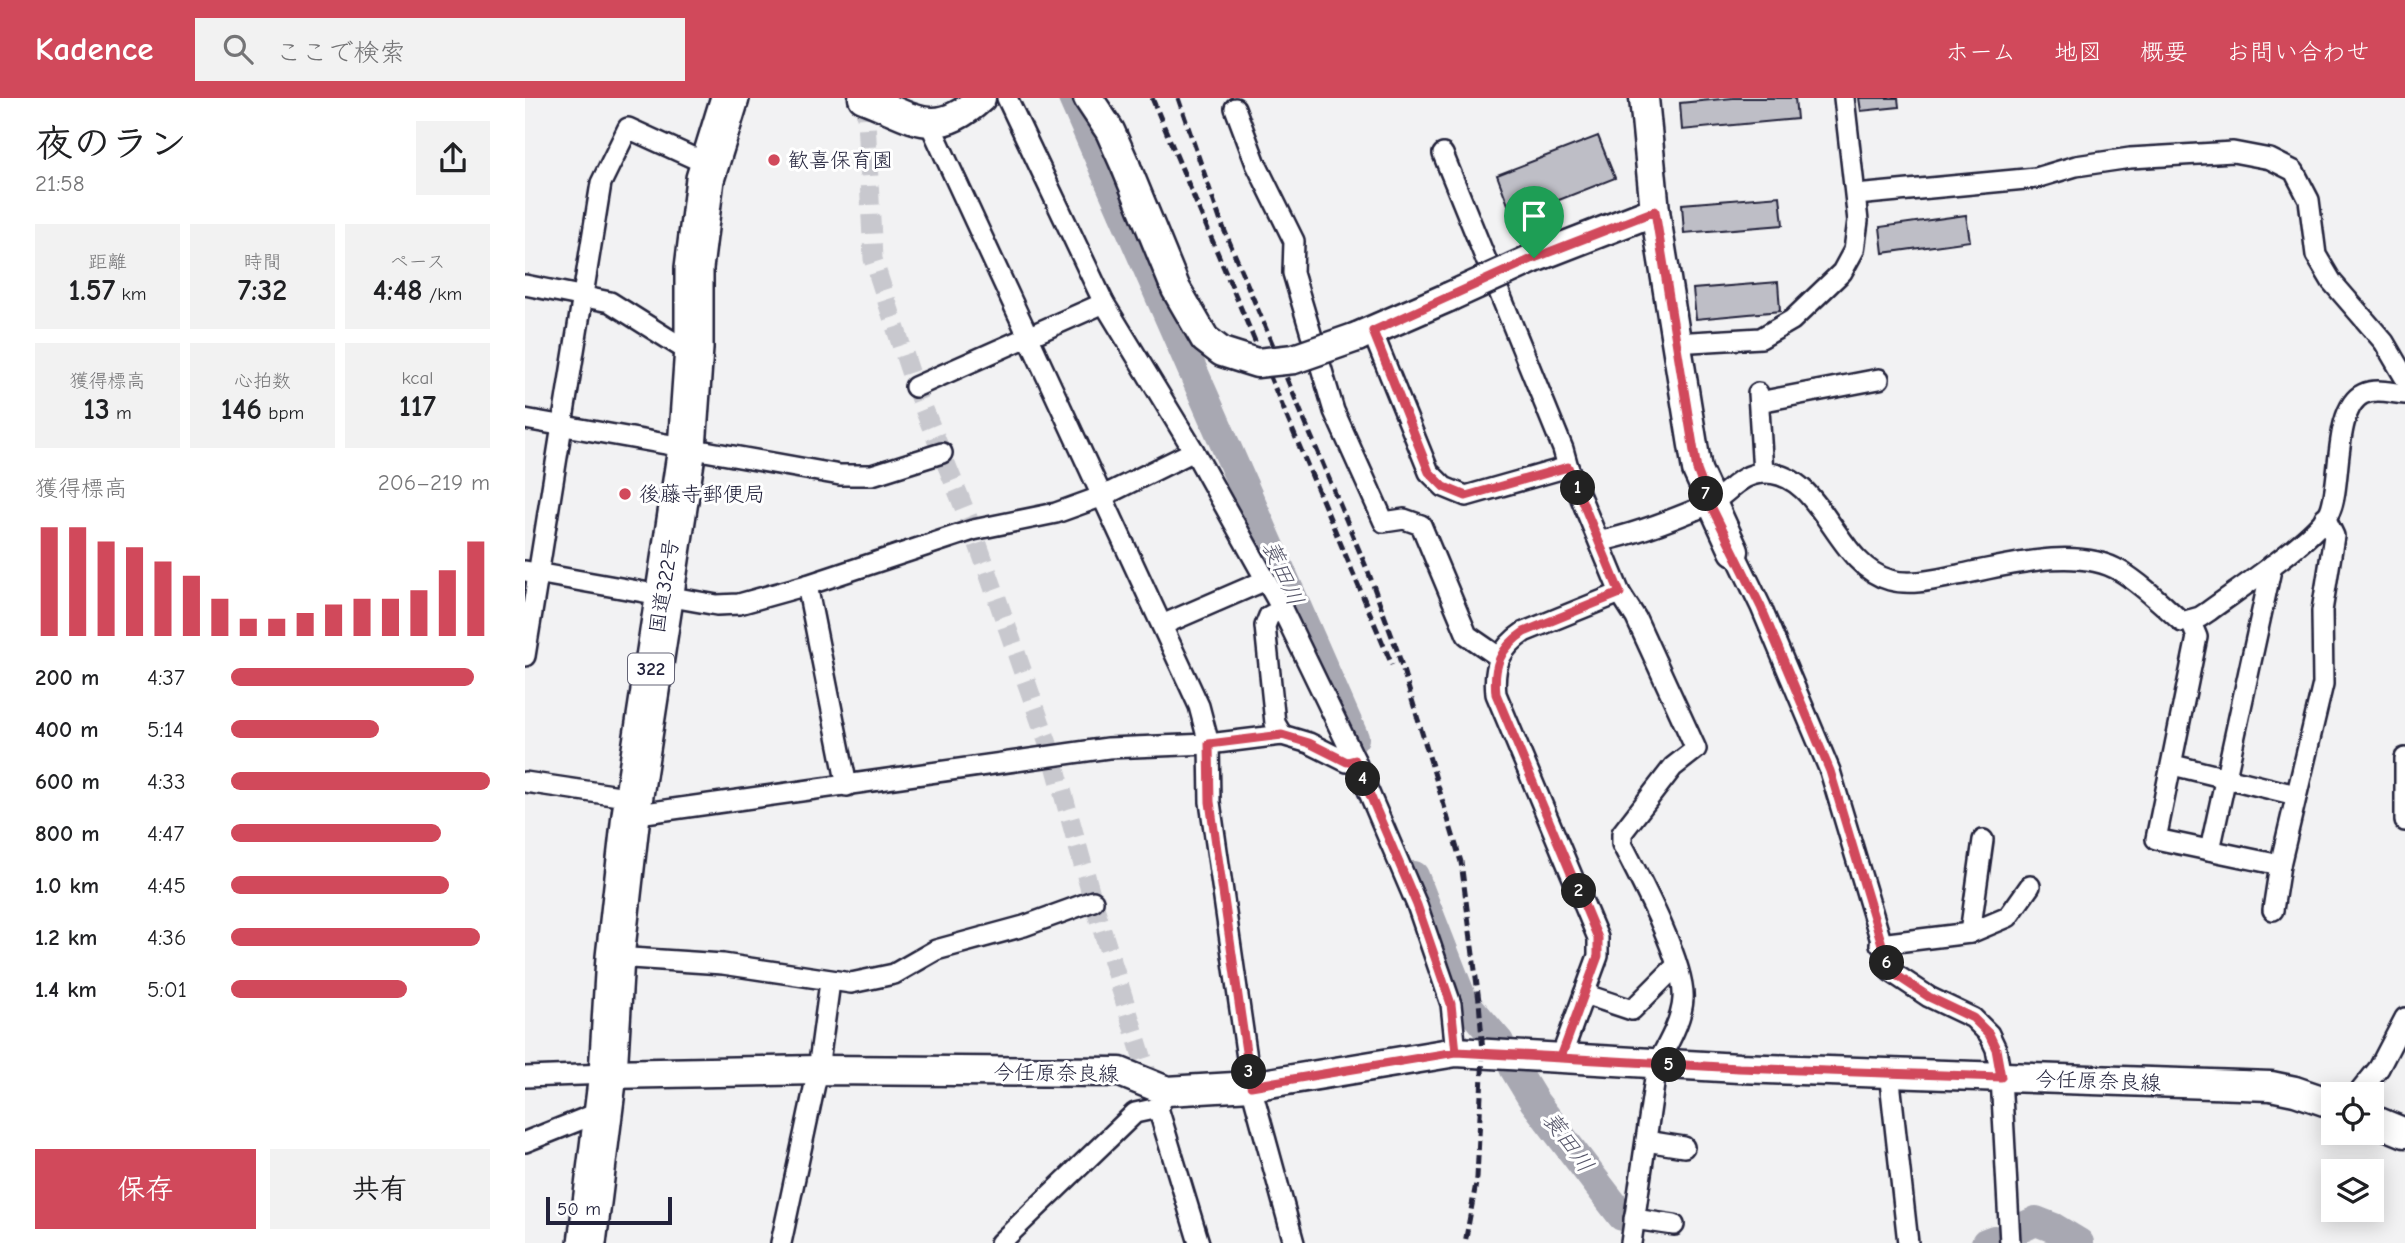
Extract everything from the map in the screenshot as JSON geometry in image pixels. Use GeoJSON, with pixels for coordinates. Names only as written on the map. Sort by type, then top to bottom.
{"type":"FeatureCollection","features":[{"type":"Feature","properties":{"kind":"highway","name":"国道322号"},"geometry":{"type":"LineString","coordinates":[[587,1243],[606,1092],[615,957],[632,806],[662,596],[687,448],[694,355],[694,268],[709,165],[730,98]]}},
{"type":"Feature","properties":{"kind":"main road"},"geometry":{"type":"LineString","coordinates":[[865,98],[930,124],[948,121],[967,111],[981,98]]}},
{"type":"Feature","properties":{"kind":"main road"},"geometry":{"type":"LineString","coordinates":[[1088,98],[1110,131],[1176,289],[1205,339],[1222,352],[1257,362],[1294,359],[1365,334],[1534,258],[1655,211]]}},
{"type":"Feature","properties":{"kind":"main road"},"geometry":{"type":"LineString","coordinates":[[1644,98],[1655,211],[1674,343],[1697,470],[1710,504],[1734,551]]}},
{"type":"Feature","properties":{"kind":"main road","name":"今任原奈良線"},"geometry":{"type":"LineString","coordinates":[[606,1092],[818,1070],[1120,1072],[1162,1099],[1456,1052],[1657,1064],[2271,1086],[2321,1100]]}},
{"type":"Feature","properties":{"kind":"main road"},"geometry":{"type":"LineString","coordinates":[[2384,1124],[2405,1133]]}},
{"type":"Feature","properties":{"kind":"street"},"geometry":{"type":"LineString","coordinates":[[1007,98],[1104,303],[1194,451],[1282,609],[1355,760],[1417,905],[1451,1004],[1456,1052]]}},
{"type":"Feature","properties":{"kind":"street"},"geometry":{"type":"LineString","coordinates":[[1674,343],[1761,338],[1792,320],[1842,272],[1854,250],[1858,220],[1845,98]]}},
{"type":"Feature","properties":{"kind":"street"},"geometry":{"type":"LineString","coordinates":[[1235,108],[1256,164],[1294,241],[1293,272],[1334,411],[1384,522],[1403,519],[1421,525],[1467,635],[1499,657]]}},
{"type":"Feature","properties":{"kind":"street"},"geometry":{"type":"LineString","coordinates":[[930,124],[1199,706],[1209,744],[1210,802],[1251,1086],[1294,1243]]}},
{"type":"Feature","properties":{"kind":"street"},"geometry":{"type":"LineString","coordinates":[[525,656],[532,572],[562,425],[597,196],[628,128],[709,165]]}},
{"type":"Feature","properties":{"kind":"street"},"geometry":{"type":"LineString","coordinates":[[1856,195],[2036,178],[2076,166],[2130,158],[2233,152],[2270,159],[2294,171],[2309,200],[2316,255],[2332,282],[2384,342],[2405,378]]}},
{"type":"Feature","properties":{"kind":"street"},"geometry":{"type":"LineString","coordinates":[[1443,154],[1620,593],[1636,618],[1696,750],[1674,767],[1622,833],[1622,845],[1655,907],[1683,987],[1683,1002],[1657,1064],[1631,1243]]}},
{"type":"Feature","properties":{"kind":"street"},"geometry":{"type":"LineString","coordinates":[[525,285],[610,302],[694,355]]}},
{"type":"Feature","properties":{"kind":"street"},"geometry":{"type":"LineString","coordinates":[[915,387],[1104,303]]}},
{"type":"Feature","properties":{"kind":"street"},"geometry":{"type":"LineString","coordinates":[[1365,334],[1429,472],[1444,487],[1466,496],[1476,495],[1568,467]]}},
{"type":"Feature","properties":{"kind":"street"},"geometry":{"type":"LineString","coordinates":[[1763,473],[1759,398],[1879,379]]}},
{"type":"Feature","properties":{"kind":"street"},"geometry":{"type":"LineString","coordinates":[[1601,541],[1710,504],[1742,478],[1776,473],[1803,486],[1846,546],[1872,572],[1890,580],[1922,582],[2045,559],[2097,561],[2120,571],[2182,622],[2200,617],[2272,565],[2325,517],[2330,510],[2339,447],[2352,402],[2363,394],[2381,390],[2405,394]]}},
{"type":"Feature","properties":{"kind":"street"},"geometry":{"type":"LineString","coordinates":[[525,419],[840,475],[871,475],[942,453]]}},
{"type":"Feature","properties":{"kind":"street"},"geometry":{"type":"LineString","coordinates":[[532,572],[717,605],[739,604],[807,585],[974,530],[1056,513],[1103,495],[1194,451]]}},
{"type":"Feature","properties":{"kind":"street"},"geometry":{"type":"LineString","coordinates":[[2273,910],[2280,865],[2323,684],[2322,611],[2334,536],[2325,517]]}},
{"type":"Feature","properties":{"kind":"street"},"geometry":{"type":"LineString","coordinates":[[1734,551],[1830,771],[1890,971],[1929,997],[1973,1018],[1989,1034],[1996,1049],[2001,1077],[2010,1243]]}},
{"type":"Feature","properties":{"kind":"street"},"geometry":{"type":"LineString","coordinates":[[2210,850],[2272,565]]}},
{"type":"Feature","properties":{"kind":"street"},"geometry":{"type":"LineString","coordinates":[[1162,625],[1266,580]]}},
{"type":"Feature","properties":{"kind":"street"},"geometry":{"type":"LineString","coordinates":[[807,585],[847,786]]}},
{"type":"Feature","properties":{"kind":"street"},"geometry":{"type":"LineString","coordinates":[[1561,1057],[1598,956],[1598,938],[1496,694],[1494,675],[1499,657],[1511,641],[1524,632],[1620,593]]}},
{"type":"Feature","properties":{"kind":"street"},"geometry":{"type":"LineString","coordinates":[[1282,609],[1269,616],[1265,626],[1275,723],[1282,735]]}},
{"type":"Feature","properties":{"kind":"street"},"geometry":{"type":"LineString","coordinates":[[2190,620],[2197,637],[2156,839],[2280,865]]}},
{"type":"Feature","properties":{"kind":"street"},"geometry":{"type":"LineString","coordinates":[[525,782],[632,806],[847,786],[1108,748],[1209,744],[1282,735],[1309,743],[1347,762],[1355,760]]}},
{"type":"Feature","properties":{"kind":"street"},"geometry":{"type":"LineString","coordinates":[[2405,758],[2405,821]]}},
{"type":"Feature","properties":{"kind":"street"},"geometry":{"type":"LineString","coordinates":[[2173,765],[2296,795]]}},
{"type":"Feature","properties":{"kind":"street"},"geometry":{"type":"LineString","coordinates":[[1970,933],[1983,840]]}},
{"type":"Feature","properties":{"kind":"street"},"geometry":{"type":"LineString","coordinates":[[1880,944],[1970,933],[2007,917],[2030,886]]}},
{"type":"Feature","properties":{"kind":"street"},"geometry":{"type":"LineString","coordinates":[[615,957],[723,964],[851,983],[894,974],[936,950],[1024,926],[1093,901]]}},
{"type":"Feature","properties":{"kind":"street"},"geometry":{"type":"LineString","coordinates":[[1584,994],[1632,1010],[1676,966]]}},
{"type":"Feature","properties":{"kind":"street"},"geometry":{"type":"LineString","coordinates":[[781,1243],[818,1070],[830,982]]}},
{"type":"Feature","properties":{"kind":"street"},"geometry":{"type":"LineString","coordinates":[[2368,1082],[2379,1068],[2405,1018]]}},
{"type":"Feature","properties":{"kind":"street"},"geometry":{"type":"LineString","coordinates":[[1889,1072],[1908,1243]]}},
{"type":"Feature","properties":{"kind":"street"},"geometry":{"type":"LineString","coordinates":[[525,1077],[606,1092]]}},
{"type":"Feature","properties":{"kind":"street"},"geometry":{"type":"LineString","coordinates":[[525,1142],[606,1092]]}},
{"type":"Feature","properties":{"kind":"street"},"geometry":{"type":"LineString","coordinates":[[1000,1243],[1135,1113],[1162,1099],[1199,1243]]}},
{"type":"Feature","properties":{"kind":"street"},"geometry":{"type":"LineString","coordinates":[[1646,1141],[1684,1147]]}},
{"type":"Feature","properties":{"kind":"street"},"geometry":{"type":"LineString","coordinates":[[1635,1219],[1674,1225]]}},
{"type":"Feature","properties":{"kind":"building"},"geometry":{"type":"Polygon","coordinates":[[[1733,98],[1795,98],[1797,119],[1682,130],[1680,103],[1733,98]]]}},
{"type":"Feature","properties":{"kind":"building"},"geometry":{"type":"Polygon","coordinates":[[[1859,98],[1898,98],[1899,107],[1861,111],[1859,98]]]}},
{"type":"Feature","properties":{"kind":"building"},"geometry":{"type":"Polygon","coordinates":[[[1598,136],[1615,178],[1513,218],[1497,175],[1598,136]]]}},
{"type":"Feature","properties":{"kind":"building"},"geometry":{"type":"Polygon","coordinates":[[[1780,196],[1783,225],[1684,233],[1682,204],[1780,196]]]}},
{"type":"Feature","properties":{"kind":"building"},"geometry":{"type":"Polygon","coordinates":[[[1966,215],[1970,241],[1883,253],[1880,227],[1966,215]]]}},
{"type":"Feature","properties":{"kind":"building"},"geometry":{"type":"Polygon","coordinates":[[[1778,282],[1780,311],[1696,319],[1693,289],[1778,282]]]}},
{"type":"Feature","properties":{"kind":"waterway","name":"蓑田川"},"geometry":{"type":"LineString","coordinates":[[1073,98],[1354,738]]}},
{"type":"Feature","properties":{"kind":"waterway","name":"蓑田川"},"geometry":{"type":"LineString","coordinates":[[1414,876],[1462,999],[1499,1042]]}},
{"type":"Feature","properties":{"kind":"waterway","name":"蓑田川"},"geometry":{"type":"LineString","coordinates":[[1514,1068],[1534,1101],[1622,1216]]}},
{"type":"Feature","properties":{"kind":"waterway","name":"蓑田川"},"geometry":{"type":"LineString","coordinates":[[2023,1227],[2036,1221],[2079,1243]]}},
{"type":"Feature","properties":{"kind":"waterway","name":"蓑田川"},"geometry":{"type":"LineString","coordinates":[[1986,1243],[1994,1240]]}},
{"type":"Feature","properties":{"kind":"tunnel"},"geometry":{"type":"LineString","coordinates":[[865,99],[873,259],[915,387],[973,530],[1053,758],[1093,901],[1146,1069],[1144,1080]]}},
{"type":"Feature","properties":{"kind":"railway"},"geometry":{"type":"LineString","coordinates":[[1152,98],[1392,665]]}},
{"type":"Feature","properties":{"kind":"railway"},"geometry":{"type":"LineString","coordinates":[[1178,98],[1221,222],[1369,574],[1397,650],[1461,862],[1483,1053],[1477,1178],[1465,1243]]}},
{"type":"Feature","properties":{"kind":"place","name":"歓喜保育園"},"geometry":{"type":"Point","coordinates":[774,160]}},
{"type":"Feature","properties":{"kind":"place","name":"後藤寺郵便局"},"geometry":{"type":"Point","coordinates":[625,494]}},
{"type":"Feature","properties":{"kind":"route"},"geometry":{"type":"LineString","coordinates":[[1534,258],[1373,331],[1429,472],[1444,487],[1466,496],[1486,493],[1568,467],[1601,541],[1620,593],[1524,632],[1511,641],[1499,657],[1494,675],[1496,694],[1598,938],[1598,956],[1561,1057],[1456,1052],[1251,1086],[1210,802],[1209,744],[1282,735],[1309,743],[1347,762],[1355,760],[1417,905],[1451,1004],[1457,1039],[1456,1052],[1739,1068],[2001,1077],[1996,1049],[1989,1034],[1973,1018],[1909,986],[1890,971],[1882,952],[1830,771],[1761,607],[1710,504],[1697,470],[1674,343],[1655,211],[1534,258]]}}]}
